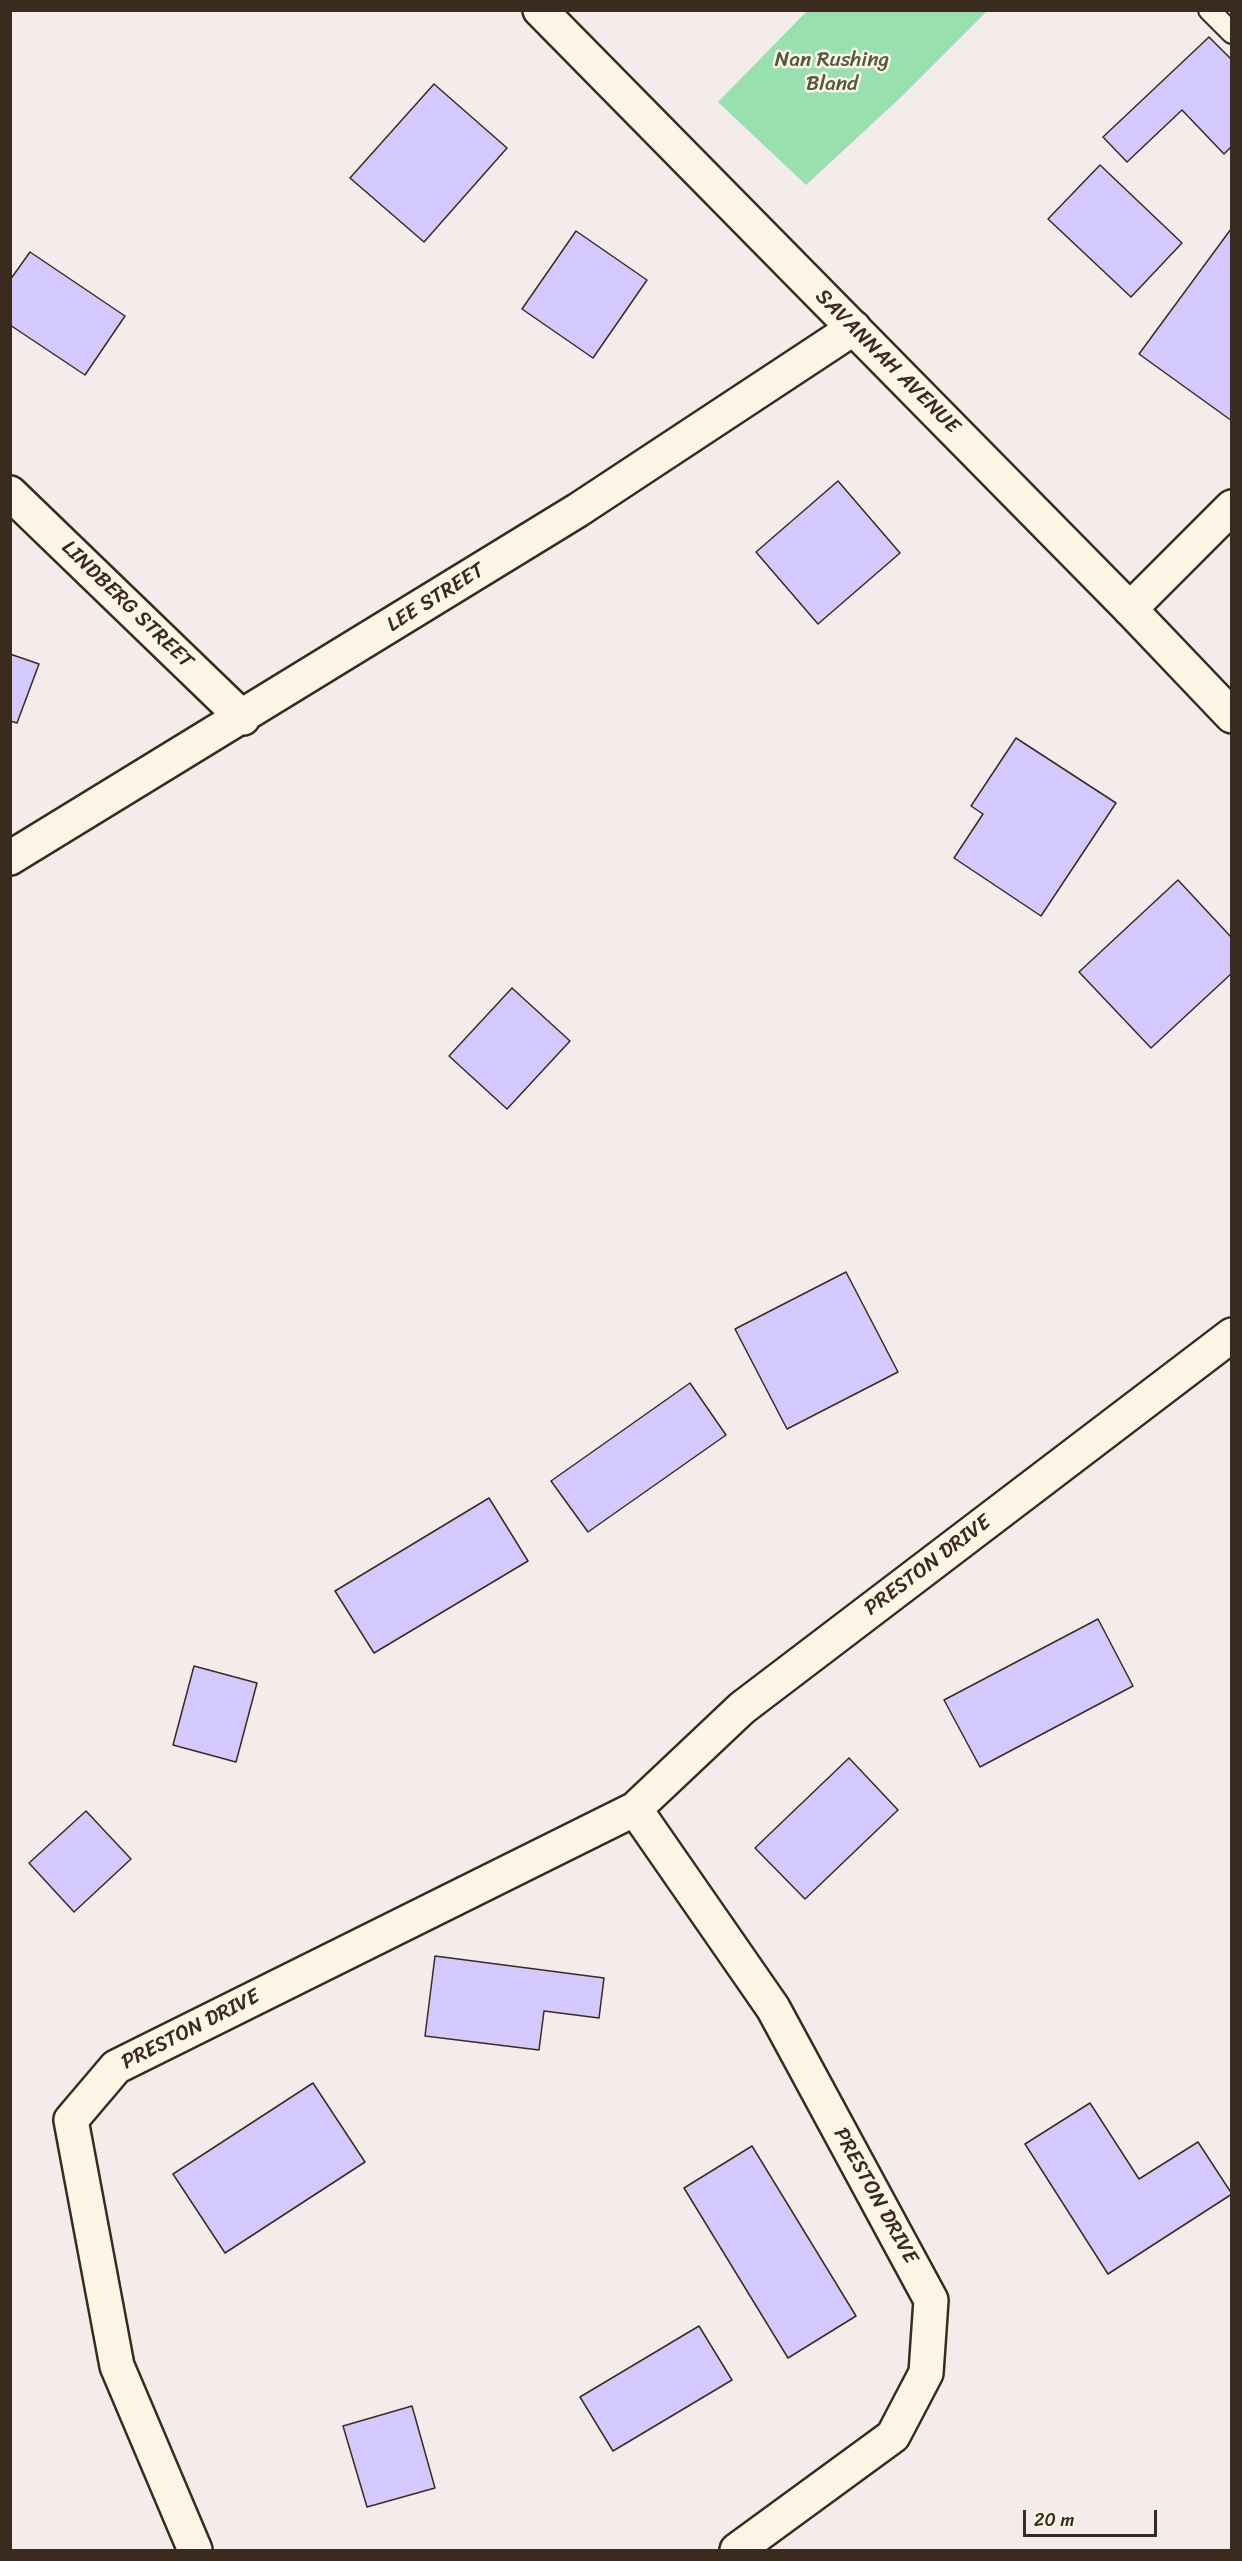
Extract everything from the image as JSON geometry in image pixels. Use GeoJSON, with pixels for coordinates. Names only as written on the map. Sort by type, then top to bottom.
{"type":"FeatureCollection","features":[{"type":"Feature","properties":{"kind":"street","name":"SAVANNAH AVENUE"},"geometry":{"type":"LineString","coordinates":[[540,10],[1130,609],[1232,716]]}},
{"type":"Feature","properties":{"kind":"street","name":"LEE STREET"},"geometry":{"type":"LineString","coordinates":[[10,858],[243,718],[578,510],[854,328]]}},
{"type":"Feature","properties":{"kind":"street","name":"LINDBERG STREET"},"geometry":{"type":"LineString","coordinates":[[10,493],[243,718]]}},
{"type":"Feature","properties":{"kind":"street"},"geometry":{"type":"LineString","coordinates":[[1130,609],[1232,507]]}},
{"type":"Feature","properties":{"kind":"street","name":"PRESTON DRIVE"},"geometry":{"type":"LineString","coordinates":[[195,2550],[117,2366],[71,2120],[116,2067],[634,1809],[742,1708],[1232,1335]]}},
{"type":"Feature","properties":{"kind":"street","name":"PRESTON DRIVE"},"geometry":{"type":"LineString","coordinates":[[634,1809],[773,2008],[931,2300],[926,2373],[893,2436],[737,2550]]}},
{"type":"Feature","properties":{"kind":"lane"},"geometry":{"type":"LineString","coordinates":[[1209,10],[1232,33]]}},
{"type":"Feature","properties":{"kind":"green space","name":"Nan Rushing Bland"},"geometry":{"type":"Polygon","coordinates":[[[807,11],[987,11],[899,99],[806,185],[718,102],[807,11]]]}},
{"type":"Feature","properties":{"kind":"building"},"geometry":{"type":"Polygon","coordinates":[[[1209,37],[1232,60],[1232,146],[1224,154],[1182,110],[1127,162],[1103,137],[1209,37]]]}},
{"type":"Feature","properties":{"kind":"building"},"geometry":{"type":"Polygon","coordinates":[[[434,84],[507,148],[424,242],[350,178],[434,84]]]}},
{"type":"Feature","properties":{"kind":"building"},"geometry":{"type":"Polygon","coordinates":[[[1100,165],[1182,243],[1131,297],[1048,219],[1100,165]]]}},
{"type":"Feature","properties":{"kind":"building"},"geometry":{"type":"Polygon","coordinates":[[[1232,229],[1232,421],[1139,354],[1232,229]]]}},
{"type":"Feature","properties":{"kind":"building"},"geometry":{"type":"Polygon","coordinates":[[[576,231],[647,280],[593,358],[522,309],[576,231]]]}},
{"type":"Feature","properties":{"kind":"building"},"geometry":{"type":"Polygon","coordinates":[[[30,252],[125,316],[85,375],[10,325],[10,280],[30,252]]]}},
{"type":"Feature","properties":{"kind":"building"},"geometry":{"type":"Polygon","coordinates":[[[838,481],[900,553],[818,624],[756,552],[838,481]]]}},
{"type":"Feature","properties":{"kind":"building"},"geometry":{"type":"Polygon","coordinates":[[[10,654],[39,664],[17,723],[10,721],[10,654]]]}},
{"type":"Feature","properties":{"kind":"building"},"geometry":{"type":"Polygon","coordinates":[[[1016,738],[1116,803],[1041,916],[954,858],[983,814],[971,806],[1016,738]]]}},
{"type":"Feature","properties":{"kind":"building"},"geometry":{"type":"Polygon","coordinates":[[[1178,880],[1232,938],[1232,973],[1151,1048],[1079,972],[1178,880]]]}},
{"type":"Feature","properties":{"kind":"building"},"geometry":{"type":"Polygon","coordinates":[[[512,988],[570,1041],[507,1109],[449,1056],[512,988]]]}},
{"type":"Feature","properties":{"kind":"building"},"geometry":{"type":"Polygon","coordinates":[[[846,1272],[898,1372],[787,1429],[735,1329],[846,1272]]]}},
{"type":"Feature","properties":{"kind":"building"},"geometry":{"type":"Polygon","coordinates":[[[690,1383],[726,1435],[588,1532],[551,1481],[690,1383]]]}},
{"type":"Feature","properties":{"kind":"building"},"geometry":{"type":"Polygon","coordinates":[[[489,1498],[528,1561],[374,1653],[335,1591],[489,1498]]]}},
{"type":"Feature","properties":{"kind":"building"},"geometry":{"type":"Polygon","coordinates":[[[1098,1619],[1133,1686],[980,1767],[944,1700],[1098,1619]]]}},
{"type":"Feature","properties":{"kind":"building"},"geometry":{"type":"Polygon","coordinates":[[[194,1666],[257,1683],[236,1762],[173,1745],[194,1666]]]}},
{"type":"Feature","properties":{"kind":"building"},"geometry":{"type":"Polygon","coordinates":[[[849,1758],[898,1810],[805,1899],[755,1848],[849,1758]]]}},
{"type":"Feature","properties":{"kind":"building"},"geometry":{"type":"Polygon","coordinates":[[[86,1811],[131,1859],[74,1912],[29,1863],[86,1811]]]}},
{"type":"Feature","properties":{"kind":"building"},"geometry":{"type":"Polygon","coordinates":[[[435,1956],[604,1978],[599,2018],[544,2011],[539,2050],[425,2036],[435,1956]]]}},
{"type":"Feature","properties":{"kind":"building"},"geometry":{"type":"Polygon","coordinates":[[[313,2083],[365,2162],[225,2253],[173,2174],[313,2083]]]}},
{"type":"Feature","properties":{"kind":"building"},"geometry":{"type":"Polygon","coordinates":[[[1090,2103],[1139,2179],[1198,2142],[1232,2194],[1108,2274],[1025,2144],[1090,2103]]]}},
{"type":"Feature","properties":{"kind":"building"},"geometry":{"type":"Polygon","coordinates":[[[752,2146],[856,2316],[788,2358],[684,2188],[752,2146]]]}},
{"type":"Feature","properties":{"kind":"building"},"geometry":{"type":"Polygon","coordinates":[[[699,2326],[732,2380],[613,2451],[580,2397],[699,2326]]]}},
{"type":"Feature","properties":{"kind":"building"},"geometry":{"type":"Polygon","coordinates":[[[412,2406],[435,2488],[367,2507],[343,2426],[412,2406]]]}}]}
